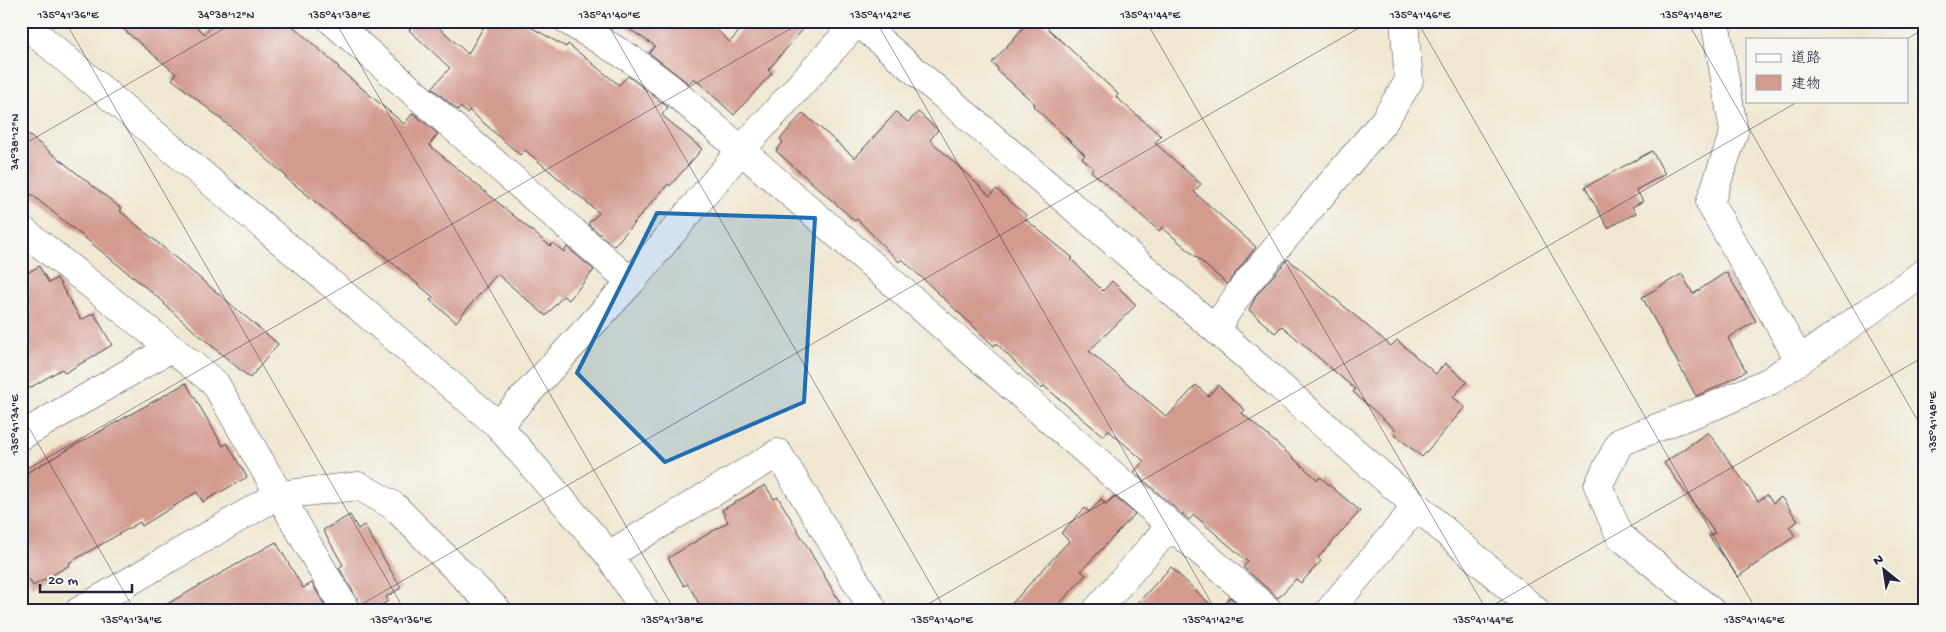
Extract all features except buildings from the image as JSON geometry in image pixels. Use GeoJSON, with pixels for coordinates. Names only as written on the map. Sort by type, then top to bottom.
{"type":"FeatureCollection","features":[{"type":"Feature","properties":{"kind":"street"},"geometry":{"type":"LineString","coordinates":[[22,21],[498,425],[609,555],[645,611]]}},
{"type":"Feature","properties":{"kind":"street"},"geometry":{"type":"LineString","coordinates":[[332,21],[631,282]]}},
{"type":"Feature","properties":{"kind":"street"},"geometry":{"type":"LineString","coordinates":[[568,21],[631,59],[671,89],[1269,611]]}},
{"type":"Feature","properties":{"kind":"street"},"geometry":{"type":"LineString","coordinates":[[1215,329],[1245,285],[1384,121],[1409,81],[1404,21]]}},
{"type":"Feature","properties":{"kind":"street"},"geometry":{"type":"LineString","coordinates":[[1715,21],[1734,132],[1710,204],[1800,361]]}},
{"type":"Feature","properties":{"kind":"street"},"geometry":{"type":"LineString","coordinates":[[498,425],[631,282],[742,149],[857,22],[1215,329],[1536,611]]}},
{"type":"Feature","properties":{"kind":"street"},"geometry":{"type":"LineString","coordinates":[[21,229],[215,383],[346,611]]}},
{"type":"Feature","properties":{"kind":"street"},"geometry":{"type":"LineString","coordinates":[[1711,611],[1620,536],[1598,486],[1620,442],[1716,406],[1770,382],[1925,272]]}},
{"type":"Feature","properties":{"kind":"street"},"geometry":{"type":"LineString","coordinates":[[21,436],[171,348]]}},
{"type":"Feature","properties":{"kind":"street"},"geometry":{"type":"LineString","coordinates":[[609,555],[778,453],[874,611]]}},
{"type":"Feature","properties":{"kind":"street"},"geometry":{"type":"LineString","coordinates":[[79,611],[278,495],[359,486],[394,506],[498,611]]}},
{"type":"Feature","properties":{"kind":"street"},"geometry":{"type":"LineString","coordinates":[[1329,611],[1417,506]]}},
{"type":"Feature","properties":{"kind":"street"},"geometry":{"type":"LineString","coordinates":[[1096,611],[1171,525]]}},
{"type":"Feature","properties":{"kind":"highlighted area"},"geometry":{"type":"Polygon","coordinates":[[[657,213],[815,218],[804,402],[665,462],[577,373],[657,213]]]}}]}
